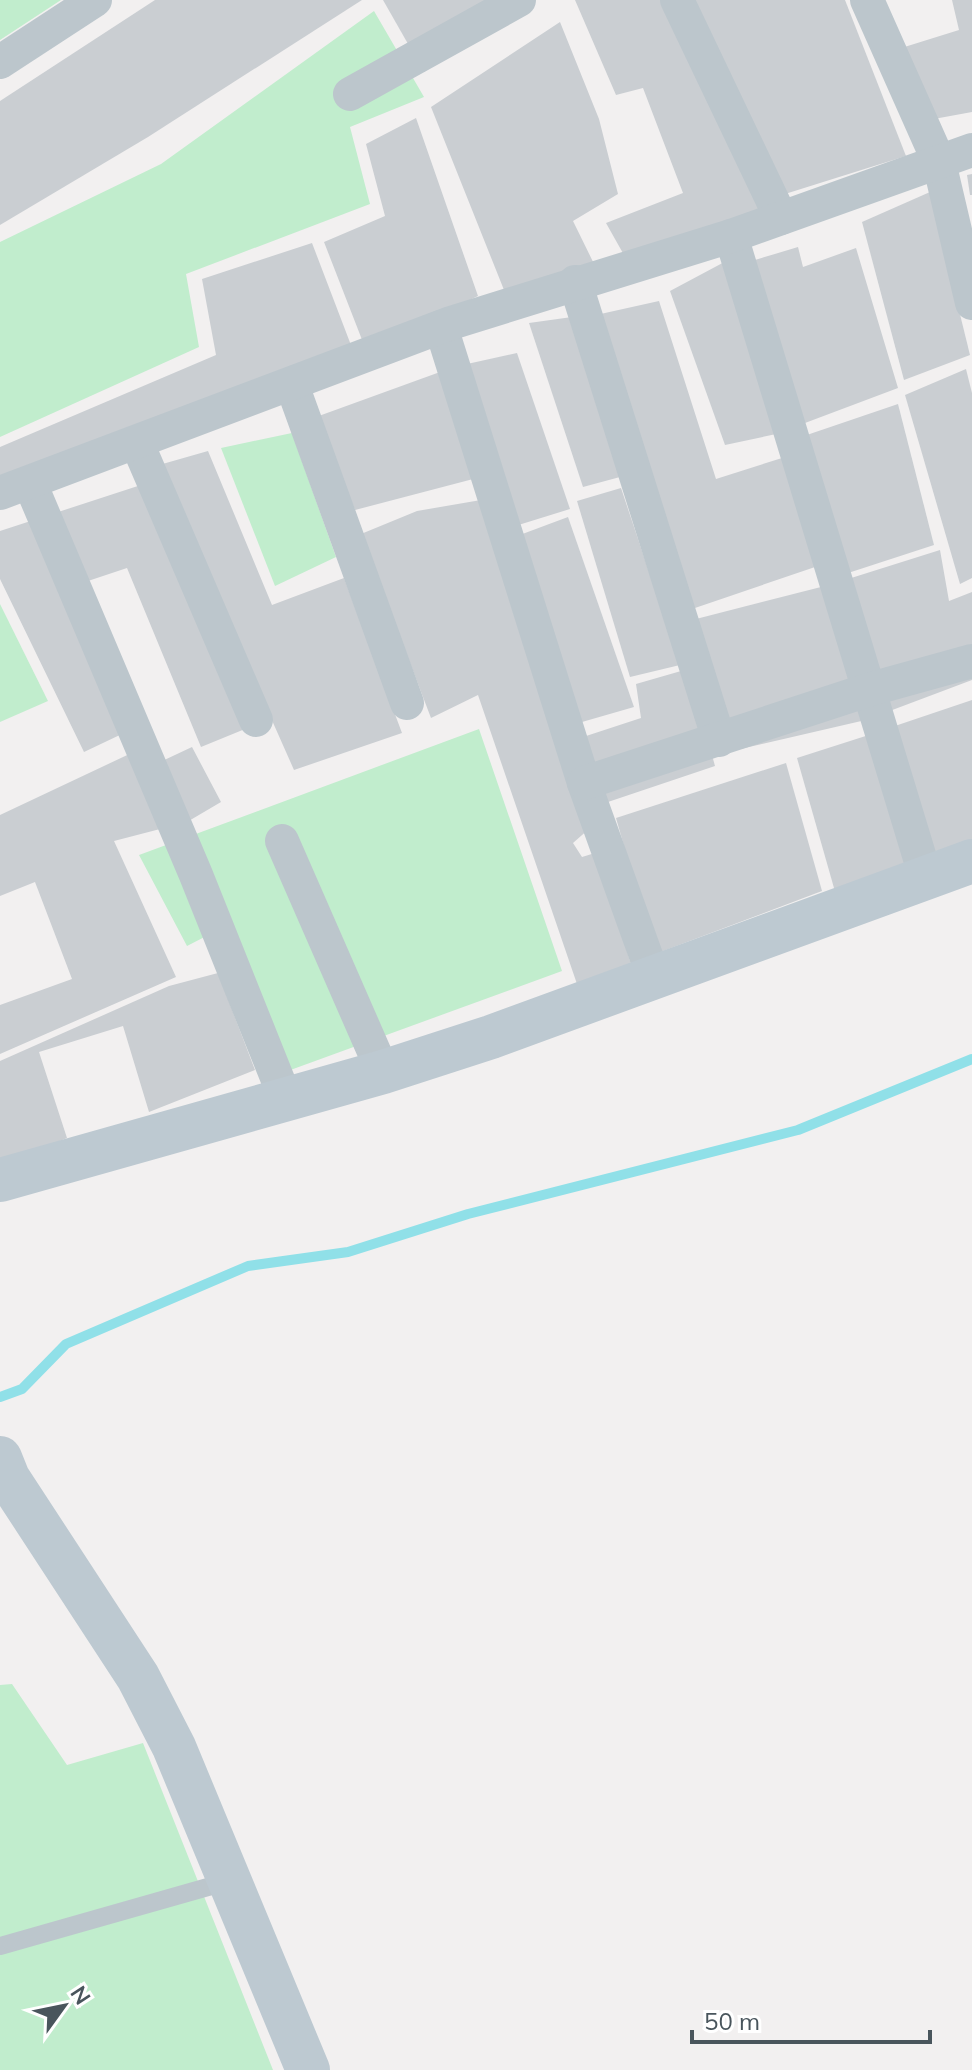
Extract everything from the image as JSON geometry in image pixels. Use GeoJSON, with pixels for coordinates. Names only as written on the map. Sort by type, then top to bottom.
{"type":"FeatureCollection","features":[{"type":"Feature","properties":{"kind":"main road"},"geometry":{"type":"LineString","coordinates":[[0,1180],[383,1072],[654,978],[972,861]]}},
{"type":"Feature","properties":{"kind":"main road"},"geometry":{"type":"LineString","coordinates":[[0,1458],[8,1478],[138,1677],[181,1760],[308,2070]]}},
{"type":"Feature","properties":{"kind":"street"},"geometry":{"type":"LineString","coordinates":[[0,62],[95,0]]}},
{"type":"Feature","properties":{"kind":"street"},"geometry":{"type":"LineString","coordinates":[[350,94],[519,0]]}},
{"type":"Feature","properties":{"kind":"street"},"geometry":{"type":"LineString","coordinates":[[677,0],[781,218]]}},
{"type":"Feature","properties":{"kind":"street"},"geometry":{"type":"LineString","coordinates":[[867,0],[939,162],[972,303]]}},
{"type":"Feature","properties":{"kind":"street"},"geometry":{"type":"LineString","coordinates":[[286,1100],[196,875],[15,488],[441,327],[575,282],[731,236],[972,150]]}},
{"type":"Feature","properties":{"kind":"street"},"geometry":{"type":"LineString","coordinates":[[731,236],[926,878]]}},
{"type":"Feature","properties":{"kind":"street"},"geometry":{"type":"LineString","coordinates":[[575,282],[719,740]]}},
{"type":"Feature","properties":{"kind":"street"},"geometry":{"type":"LineString","coordinates":[[441,327],[584,783],[654,978]]}},
{"type":"Feature","properties":{"kind":"street"},"geometry":{"type":"LineString","coordinates":[[292,385],[407,703]]}},
{"type":"Feature","properties":{"kind":"street"},"geometry":{"type":"LineString","coordinates":[[137,443],[256,720]]}},
{"type":"Feature","properties":{"kind":"street"},"geometry":{"type":"LineString","coordinates":[[584,783],[871,689],[972,661]]}},
{"type":"Feature","properties":{"kind":"street"},"geometry":{"type":"LineString","coordinates":[[282,841],[383,1072]]}},
{"type":"Feature","properties":{"kind":"lane"},"geometry":{"type":"LineString","coordinates":[[0,1946],[231,1880]]}},
{"type":"Feature","properties":{"kind":"green space"},"geometry":{"type":"Polygon","coordinates":[[[0,0],[61,0],[0,40],[0,0]]]}},
{"type":"Feature","properties":{"kind":"green space"},"geometry":{"type":"Polygon","coordinates":[[[374,11],[424,97],[350,127],[370,204],[186,274],[199,347],[0,437],[0,242],[161,164],[374,11]]]}},
{"type":"Feature","properties":{"kind":"green space"},"geometry":{"type":"Polygon","coordinates":[[[292,433],[336,557],[275,586],[221,448],[292,433]]]}},
{"type":"Feature","properties":{"kind":"green space"},"geometry":{"type":"Polygon","coordinates":[[[0,604],[48,701],[0,722],[0,604]]]}},
{"type":"Feature","properties":{"kind":"green space"},"geometry":{"type":"Polygon","coordinates":[[[479,729],[562,971],[285,1072],[222,928],[187,946],[139,855],[479,729]]]}},
{"type":"Feature","properties":{"kind":"green space"},"geometry":{"type":"Polygon","coordinates":[[[12,1684],[67,1765],[143,1743],[273,2070],[0,2070],[0,1685],[12,1684]]]}},
{"type":"Feature","properties":{"kind":"building"},"geometry":{"type":"Polygon","coordinates":[[[155,0],[362,0],[148,137],[0,225],[0,101],[155,0]]]}},
{"type":"Feature","properties":{"kind":"building"},"geometry":{"type":"Polygon","coordinates":[[[383,0],[518,0],[424,72],[383,0]]]}},
{"type":"Feature","properties":{"kind":"building"},"geometry":{"type":"Polygon","coordinates":[[[575,0],[665,0],[763,211],[624,255],[606,223],[683,193],[643,88],[616,95],[575,0]]]}},
{"type":"Feature","properties":{"kind":"building"},"geometry":{"type":"Polygon","coordinates":[[[685,0],[845,0],[906,156],[785,194],[685,0]]]}},
{"type":"Feature","properties":{"kind":"building"},"geometry":{"type":"Polygon","coordinates":[[[952,0],[972,0],[972,112],[912,123],[882,54],[959,30],[952,0]]]}},
{"type":"Feature","properties":{"kind":"building"},"geometry":{"type":"Polygon","coordinates":[[[560,22],[599,119],[618,194],[573,221],[598,272],[506,295],[431,107],[560,22]]]}},
{"type":"Feature","properties":{"kind":"building"},"geometry":{"type":"Polygon","coordinates":[[[416,118],[478,296],[366,350],[324,242],[385,216],[366,144],[416,118]]]}},
{"type":"Feature","properties":{"kind":"building"},"geometry":{"type":"Polygon","coordinates":[[[972,174],[972,195],[970,195],[967,175],[972,174]]]}},
{"type":"Feature","properties":{"kind":"building"},"geometry":{"type":"Polygon","coordinates":[[[930,192],[970,355],[904,380],[862,222],[930,192]]]}},
{"type":"Feature","properties":{"kind":"building"},"geometry":{"type":"Polygon","coordinates":[[[312,243],[354,353],[0,481],[0,447],[216,355],[202,279],[312,243]]]}},
{"type":"Feature","properties":{"kind":"building"},"geometry":{"type":"Polygon","coordinates":[[[798,247],[803,267],[856,248],[898,388],[797,426],[745,263],[798,247]]]}},
{"type":"Feature","properties":{"kind":"building"},"geometry":{"type":"Polygon","coordinates":[[[730,259],[781,433],[725,445],[670,291],[730,259]]]}},
{"type":"Feature","properties":{"kind":"building"},"geometry":{"type":"Polygon","coordinates":[[[659,301],[716,479],[782,458],[818,566],[692,609],[596,315],[659,301]]]}},
{"type":"Feature","properties":{"kind":"building"},"geometry":{"type":"Polygon","coordinates":[[[572,317],[620,477],[583,487],[529,323],[572,317]]]}},
{"type":"Feature","properties":{"kind":"building"},"geometry":{"type":"Polygon","coordinates":[[[517,353],[570,509],[512,527],[458,366],[517,353]]]}},
{"type":"Feature","properties":{"kind":"building"},"geometry":{"type":"Polygon","coordinates":[[[966,369],[972,393],[972,578],[960,584],[905,395],[966,369]]]}},
{"type":"Feature","properties":{"kind":"building"},"geometry":{"type":"Polygon","coordinates":[[[440,372],[477,478],[355,510],[316,417],[440,372]]]}},
{"type":"Feature","properties":{"kind":"building"},"geometry":{"type":"Polygon","coordinates":[[[898,404],[934,545],[845,574],[798,438],[898,404]]]}},
{"type":"Feature","properties":{"kind":"building"},"geometry":{"type":"Polygon","coordinates":[[[208,451],[272,605],[344,578],[402,733],[294,770],[159,465],[208,451]]]}},
{"type":"Feature","properties":{"kind":"building"},"geometry":{"type":"Polygon","coordinates":[[[144,484],[245,729],[201,747],[127,568],[70,587],[124,733],[84,752],[0,579],[0,531],[144,484]]]}},
{"type":"Feature","properties":{"kind":"building"},"geometry":{"type":"Polygon","coordinates":[[[621,488],[680,665],[630,677],[577,501],[621,488]]]}},
{"type":"Feature","properties":{"kind":"building"},"geometry":{"type":"Polygon","coordinates":[[[481,500],[590,828],[573,843],[582,857],[595,853],[631,964],[577,984],[478,695],[431,718],[361,534],[417,511],[481,500]]]}},
{"type":"Feature","properties":{"kind":"building"},"geometry":{"type":"Polygon","coordinates":[[[568,517],[634,707],[582,722],[517,536],[568,517]]]}},
{"type":"Feature","properties":{"kind":"building"},"geometry":{"type":"Polygon","coordinates":[[[940,550],[949,601],[972,592],[972,680],[887,712],[848,579],[940,550]]]}},
{"type":"Feature","properties":{"kind":"building"},"geometry":{"type":"Polygon","coordinates":[[[821,587],[870,719],[732,751],[696,619],[821,587]]]}},
{"type":"Feature","properties":{"kind":"building"},"geometry":{"type":"Polygon","coordinates":[[[688,669],[715,766],[602,804],[580,738],[641,718],[636,684],[688,669]]]}},
{"type":"Feature","properties":{"kind":"building"},"geometry":{"type":"Polygon","coordinates":[[[972,700],[972,850],[931,863],[889,728],[972,700]]]}},
{"type":"Feature","properties":{"kind":"building"},"geometry":{"type":"Polygon","coordinates":[[[875,733],[911,867],[836,895],[797,758],[875,733]]]}},
{"type":"Feature","properties":{"kind":"building"},"geometry":{"type":"Polygon","coordinates":[[[192,747],[221,802],[187,822],[114,841],[176,977],[0,1054],[0,1005],[72,979],[35,882],[0,896],[0,815],[140,749],[143,770],[192,747]]]}},
{"type":"Feature","properties":{"kind":"building"},"geometry":{"type":"Polygon","coordinates":[[[786,763],[822,891],[655,954],[616,818],[786,763]]]}},
{"type":"Feature","properties":{"kind":"building"},"geometry":{"type":"Polygon","coordinates":[[[218,973],[255,1070],[149,1112],[123,1026],[39,1052],[67,1138],[0,1166],[0,1061],[169,986],[218,973]]]}},
{"type":"Feature","properties":{"kind":"waterway"},"geometry":{"type":"LineString","coordinates":[[0,1397],[22,1389],[66,1344],[248,1266],[348,1252],[468,1214],[798,1130],[972,1059]]}}]}
